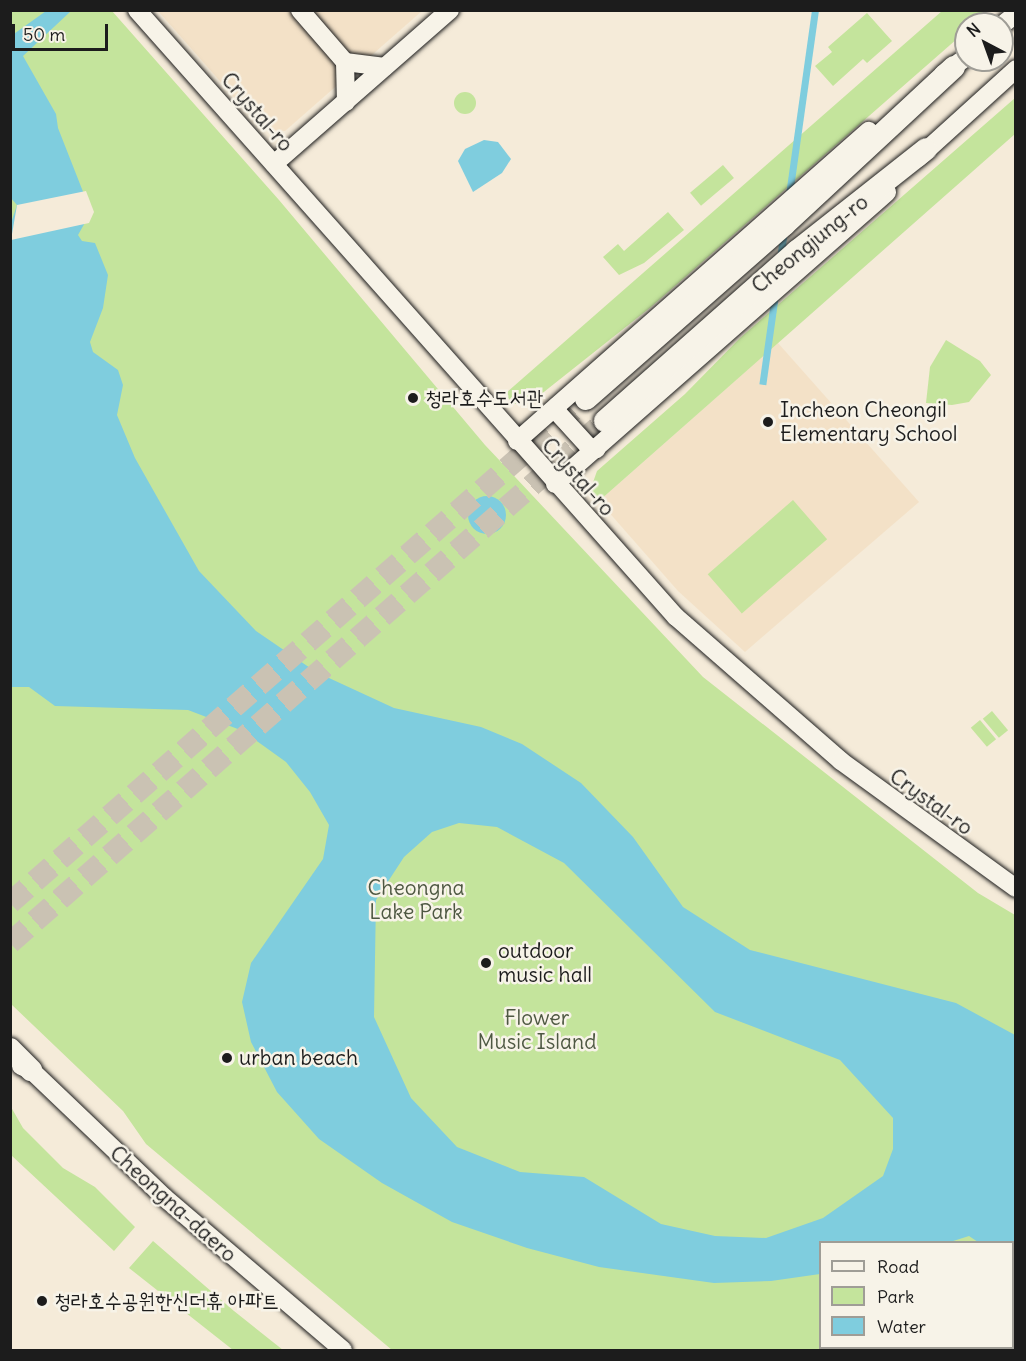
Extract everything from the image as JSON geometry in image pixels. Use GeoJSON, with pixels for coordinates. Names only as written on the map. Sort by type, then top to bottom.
{"type":"FeatureCollection","features":[{"type":"Feature","properties":{"kind":"main road","name":"Cheongjung-ro"},"geometry":{"type":"LineString","coordinates":[[586,399],[784,225],[954,68]]}},
{"type":"Feature","properties":{"kind":"main road","name":"Cheongjung-ro"},"geometry":{"type":"LineString","coordinates":[[605,421],[797,251],[926,149]]}},
{"type":"Feature","properties":{"kind":"main road","name":"Cheongna-daero"},"geometry":{"type":"LineString","coordinates":[[10,1049],[21,1066]]}},
{"type":"Feature","properties":{"kind":"street"},"geometry":{"type":"LineString","coordinates":[[300,10],[345,62],[346,102]]}},
{"type":"Feature","properties":{"kind":"street"},"geometry":{"type":"LineString","coordinates":[[274,164],[450,10]]}},
{"type":"Feature","properties":{"kind":"street","name":"Crystal-ro"},"geometry":{"type":"LineString","coordinates":[[138,12],[555,484],[665,605],[722,660],[881,793],[1016,888]]}},
{"type":"Feature","properties":{"kind":"street"},"geometry":{"type":"LineString","coordinates":[[345,62],[385,68]]}},
{"type":"Feature","properties":{"kind":"street"},"geometry":{"type":"LineString","coordinates":[[517,441],[912,94],[954,66]]}},
{"type":"Feature","properties":{"kind":"street","name":"Cheongjung-ro"},"geometry":{"type":"LineString","coordinates":[[926,149],[1016,69]]}},
{"type":"Feature","properties":{"kind":"street"},"geometry":{"type":"LineString","coordinates":[[555,484],[895,186],[926,149]]}},
{"type":"Feature","properties":{"kind":"street"},"geometry":{"type":"LineString","coordinates":[[557,406],[558,413],[588,446],[596,448]]}},
{"type":"Feature","properties":{"kind":"street","name":"Cheongna-daero"},"geometry":{"type":"LineString","coordinates":[[21,1066],[121,1160],[343,1350]]}},
{"type":"Feature","properties":{"kind":"shaded area"},"geometry":{"type":"Polygon","coordinates":[[[158,11],[422,11],[285,131],[263,130],[158,11]]]}},
{"type":"Feature","properties":{"kind":"shaded area","name":"Incheon Cheongil Elementary School"},"geometry":{"type":"Polygon","coordinates":[[[778,343],[919,502],[745,652],[678,591],[599,501],[778,343]]]}},
{"type":"Feature","properties":{"kind":"green space","name":"Cheongna Lake Park"},"geometry":{"type":"Polygon","coordinates":[[[10,11],[112,11],[279,200],[485,445],[703,677],[978,893],[1015,915],[1015,1350],[392,1350],[146,1144],[123,1111],[11,1004],[10,11]]]}},
{"type":"Feature","properties":{"kind":"green space"},"geometry":{"type":"Polygon","coordinates":[[[942,11],[983,11],[954,12],[954,42],[651,307],[530,403],[513,404],[505,394],[942,11]]]}},
{"type":"Feature","properties":{"kind":"green space"},"geometry":{"type":"Polygon","coordinates":[[[867,13],[892,41],[867,63],[863,59],[833,86],[815,66],[832,52],[828,47],[867,13]]]}},
{"type":"Feature","properties":{"kind":"green space"},"geometry":{"type":"Polygon","coordinates":[[[465,92],[475,99],[476,103],[469,113],[465,114],[455,107],[454,103],[461,93],[465,92]]]}},
{"type":"Feature","properties":{"kind":"green space"},"geometry":{"type":"Polygon","coordinates":[[[1015,98],[1015,134],[599,501],[590,491],[597,471],[685,394],[740,338],[1015,98]]]}},
{"type":"Feature","properties":{"kind":"green space"},"geometry":{"type":"Polygon","coordinates":[[[723,165],[734,178],[701,206],[690,193],[723,165]]]}},
{"type":"Feature","properties":{"kind":"green space"},"geometry":{"type":"Polygon","coordinates":[[[668,212],[684,230],[644,263],[619,275],[603,257],[618,244],[624,251],[668,212]]]}},
{"type":"Feature","properties":{"kind":"green space"},"geometry":{"type":"Polygon","coordinates":[[[946,340],[980,361],[991,375],[969,402],[952,405],[926,403],[930,367],[946,340]]]}},
{"type":"Feature","properties":{"kind":"green space"},"geometry":{"type":"Polygon","coordinates":[[[793,500],[827,539],[742,613],[708,574],[793,500]]]}},
{"type":"Feature","properties":{"kind":"green space"},"geometry":{"type":"Polygon","coordinates":[[[992,711],[1008,730],[999,738],[983,719],[992,711]]]}},
{"type":"Feature","properties":{"kind":"green space"},"geometry":{"type":"Polygon","coordinates":[[[980,720],[996,739],[987,747],[971,728],[980,720]]]}},
{"type":"Feature","properties":{"kind":"green space"},"geometry":{"type":"Polygon","coordinates":[[[11,1107],[23,1128],[63,1168],[95,1187],[135,1227],[114,1251],[11,1155],[11,1107]]]}},
{"type":"Feature","properties":{"kind":"green space"},"geometry":{"type":"Polygon","coordinates":[[[153,1241],[283,1350],[233,1350],[129,1268],[153,1241]]]}},
{"type":"Feature","properties":{"kind":"water"},"geometry":{"type":"Polygon","coordinates":[[[812,10],[819,11],[766,385],[759,384],[812,10]]]}},
{"type":"Feature","properties":{"kind":"water"},"geometry":{"type":"Polygon","coordinates":[[[46,11],[71,11],[23,56],[56,114],[58,128],[91,212],[78,235],[82,241],[95,243],[108,275],[103,308],[90,342],[93,352],[118,370],[123,385],[117,415],[135,458],[199,571],[256,631],[316,672],[394,708],[481,727],[522,744],[581,783],[633,837],[683,907],[750,950],[956,1003],[1015,1035],[1014,1260],[1014,1241],[976,1241],[969,1236],[953,1241],[819,1241],[819,1274],[771,1281],[714,1283],[599,1267],[527,1248],[452,1222],[382,1183],[319,1139],[277,1092],[251,1042],[242,1002],[251,963],[323,859],[329,825],[310,792],[286,762],[243,731],[188,710],[55,706],[29,687],[11,687],[10,226],[17,205],[10,197],[11,36],[46,11]],[[459,823],[432,832],[404,857],[376,900],[374,1017],[411,1098],[457,1147],[520,1172],[584,1177],[661,1224],[715,1236],[766,1238],[823,1218],[883,1176],[893,1149],[893,1118],[840,1060],[715,1012],[564,863],[497,827],[459,823]]]}},
{"type":"Feature","properties":{"kind":"water"},"geometry":{"type":"Polygon","coordinates":[[[484,140],[498,142],[511,159],[502,173],[473,192],[458,161],[465,149],[484,140]]]}},
{"type":"Feature","properties":{"kind":"water"},"geometry":{"type":"Polygon","coordinates":[[[487,496],[500,502],[506,515],[500,528],[487,534],[474,528],[468,515],[474,502],[487,496]]]}},
{"type":"Feature","properties":{"kind":"pier"},"geometry":{"type":"Polygon","coordinates":[[[86,191],[94,212],[89,223],[11,240],[17,205],[86,191]]]}},
{"type":"Feature","properties":{"kind":"tunnel"},"geometry":{"type":"LineString","coordinates":[[10,903],[586,399]]}},
{"type":"Feature","properties":{"kind":"tunnel"},"geometry":{"type":"LineString","coordinates":[[10,943],[605,421]]}},
{"type":"Feature","properties":{"kind":"place","name":"청라호수도서관"},"geometry":{"type":"Point","coordinates":[413,398]}},
{"type":"Feature","properties":{"kind":"place","name":"Incheon Cheongil Elementary School"},"geometry":{"type":"Point","coordinates":[768,422]}},
{"type":"Feature","properties":{"kind":"place","name":"outdoor music hall"},"geometry":{"type":"Point","coordinates":[486,963]}},
{"type":"Feature","properties":{"kind":"place","name":"urban beach"},"geometry":{"type":"Point","coordinates":[227,1058]}},
{"type":"Feature","properties":{"kind":"place","name":"청라호수공원한신더휴 아파트"},"geometry":{"type":"Point","coordinates":[42,1301]}},
{"type":"Feature","properties":{"kind":"park label","name":"Flower Music Island"},"geometry":{"type":"Point","coordinates":[537,1030]}}]}
